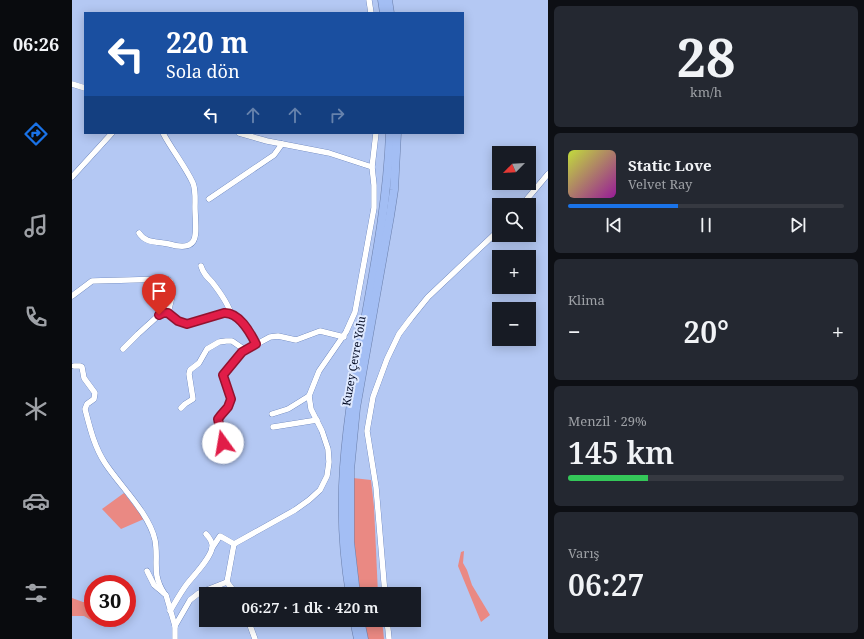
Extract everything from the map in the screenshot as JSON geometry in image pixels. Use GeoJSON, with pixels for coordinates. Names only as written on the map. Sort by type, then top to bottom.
{"type":"FeatureCollection","features":[{"type":"Feature","properties":{"kind":"highway"},"geometry":{"type":"LineString","coordinates":[[382,0],[384,12]]}},
{"type":"Feature","properties":{"kind":"highway"},"geometry":{"type":"LineString","coordinates":[[388,0],[390,12]]}},
{"type":"Feature","properties":{"kind":"highway","name":"Kuzey Çevre Yolu"},"geometry":{"type":"LineString","coordinates":[[349,587],[344,542],[343,514],[345,453],[350,408],[383,217],[389,169],[390,134]]}},
{"type":"Feature","properties":{"kind":"highway","name":"Kuzey Çevre Yolu"},"geometry":{"type":"LineString","coordinates":[[355,587],[350,542],[350,470],[356,408],[390,216],[394,183],[397,134]]}},
{"type":"Feature","properties":{"kind":"highway"},"geometry":{"type":"LineString","coordinates":[[355,627],[358,639]]}},
{"type":"Feature","properties":{"kind":"highway"},"geometry":{"type":"LineString","coordinates":[[361,627],[364,639]]}},
{"type":"Feature","properties":{"kind":"street"},"geometry":{"type":"LineString","coordinates":[[369,0],[371,12]]}},
{"type":"Feature","properties":{"kind":"street"},"geometry":{"type":"LineString","coordinates":[[72,84],[84,88]]}},
{"type":"Feature","properties":{"kind":"street"},"geometry":{"type":"LineString","coordinates":[[72,177],[111,134]]}},
{"type":"Feature","properties":{"kind":"street"},"geometry":{"type":"LineString","coordinates":[[139,233],[149,242],[181,247],[190,245],[196,237],[196,198],[194,185],[164,134]]}},
{"type":"Feature","properties":{"kind":"street"},"geometry":{"type":"LineString","coordinates":[[242,134],[257,139],[329,153],[372,167]]}},
{"type":"Feature","properties":{"kind":"street"},"geometry":{"type":"LineString","coordinates":[[234,544],[295,510],[312,498],[320,490],[328,471],[329,457],[325,438],[311,409],[309,396],[323,365],[344,337],[355,312],[373,215],[374,194],[372,167],[376,134]]}},
{"type":"Feature","properties":{"kind":"street"},"geometry":{"type":"LineString","coordinates":[[209,199],[274,156],[282,144]]}},
{"type":"Feature","properties":{"kind":"street"},"geometry":{"type":"LineString","coordinates":[[528,198],[548,174]]}},
{"type":"Feature","properties":{"kind":"street"},"geometry":{"type":"LineString","coordinates":[[384,587],[376,487],[367,431],[372,396],[386,359],[399,334],[411,318],[428,297],[492,237]]}},
{"type":"Feature","properties":{"kind":"street"},"geometry":{"type":"LineString","coordinates":[[201,266],[204,273],[228,306],[231,314],[243,325],[256,344]]}},
{"type":"Feature","properties":{"kind":"street"},"geometry":{"type":"LineString","coordinates":[[72,296],[92,282],[167,279],[173,286],[168,313]]}},
{"type":"Feature","properties":{"kind":"street"},"geometry":{"type":"LineString","coordinates":[[123,349],[163,313],[168,313],[178,321],[187,324],[224,313],[231,314]]}},
{"type":"Feature","properties":{"kind":"street"},"geometry":{"type":"LineString","coordinates":[[223,443],[218,419],[228,407],[231,399],[223,375],[245,350],[270,337],[278,336],[296,340],[320,331],[344,337]]}},
{"type":"Feature","properties":{"kind":"street"},"geometry":{"type":"LineString","coordinates":[[181,408],[185,404],[192,401],[193,398],[189,371],[199,362],[207,349],[219,342],[228,340],[234,342],[245,350]]}},
{"type":"Feature","properties":{"kind":"street"},"geometry":{"type":"LineString","coordinates":[[74,366],[82,367],[84,378],[95,393],[94,399],[87,404],[85,409],[94,441],[107,466],[141,511],[153,534],[155,540],[156,574],[175,626],[175,639]]}},
{"type":"Feature","properties":{"kind":"street"},"geometry":{"type":"LineString","coordinates":[[272,414],[288,409],[309,396]]}},
{"type":"Feature","properties":{"kind":"street"},"geometry":{"type":"LineString","coordinates":[[273,427],[317,420]]}},
{"type":"Feature","properties":{"kind":"street"},"geometry":{"type":"LineString","coordinates":[[206,534],[210,540],[212,548]]}},
{"type":"Feature","properties":{"kind":"street"},"geometry":{"type":"LineString","coordinates":[[170,611],[184,589],[197,573],[220,536],[234,544]]}},
{"type":"Feature","properties":{"kind":"street"},"geometry":{"type":"LineString","coordinates":[[231,587],[228,582],[234,544]]}},
{"type":"Feature","properties":{"kind":"street"},"geometry":{"type":"LineString","coordinates":[[147,571],[154,585],[164,593]]}},
{"type":"Feature","properties":{"kind":"street"},"geometry":{"type":"LineString","coordinates":[[175,626],[191,598],[199,593],[228,582]]}},
{"type":"Feature","properties":{"kind":"street"},"geometry":{"type":"LineString","coordinates":[[251,627],[255,639]]}},
{"type":"Feature","properties":{"kind":"street"},"geometry":{"type":"LineString","coordinates":[[388,627],[389,639]]}},
{"type":"Feature","properties":{"kind":"shaded area"},"geometry":{"type":"Polygon","coordinates":[[[353,478],[371,480],[374,507],[378,587],[358,587],[354,547],[353,478]]]}},
{"type":"Feature","properties":{"kind":"shaded area"},"geometry":{"type":"Polygon","coordinates":[[[124,493],[144,519],[121,529],[102,509],[124,493]]]}},
{"type":"Feature","properties":{"kind":"shaded area"},"geometry":{"type":"Polygon","coordinates":[[[464,551],[463,563],[472,585],[490,615],[481,622],[458,566],[461,552],[464,551]]]}},
{"type":"Feature","properties":{"kind":"shaded area"},"geometry":{"type":"Polygon","coordinates":[[[72,598],[84,602],[84,616],[72,616],[72,598]]]}},
{"type":"Feature","properties":{"kind":"shaded area"},"geometry":{"type":"Polygon","coordinates":[[[364,627],[383,627],[384,639],[367,639],[364,627]]]}},
{"type":"Feature","properties":{"kind":"route"},"geometry":{"type":"LineString","coordinates":[[159,315],[168,313],[178,321],[187,324],[228,313],[234,315],[240,321],[256,344],[242,352],[223,375],[231,399],[228,407],[218,419],[223,443]]}}]}
